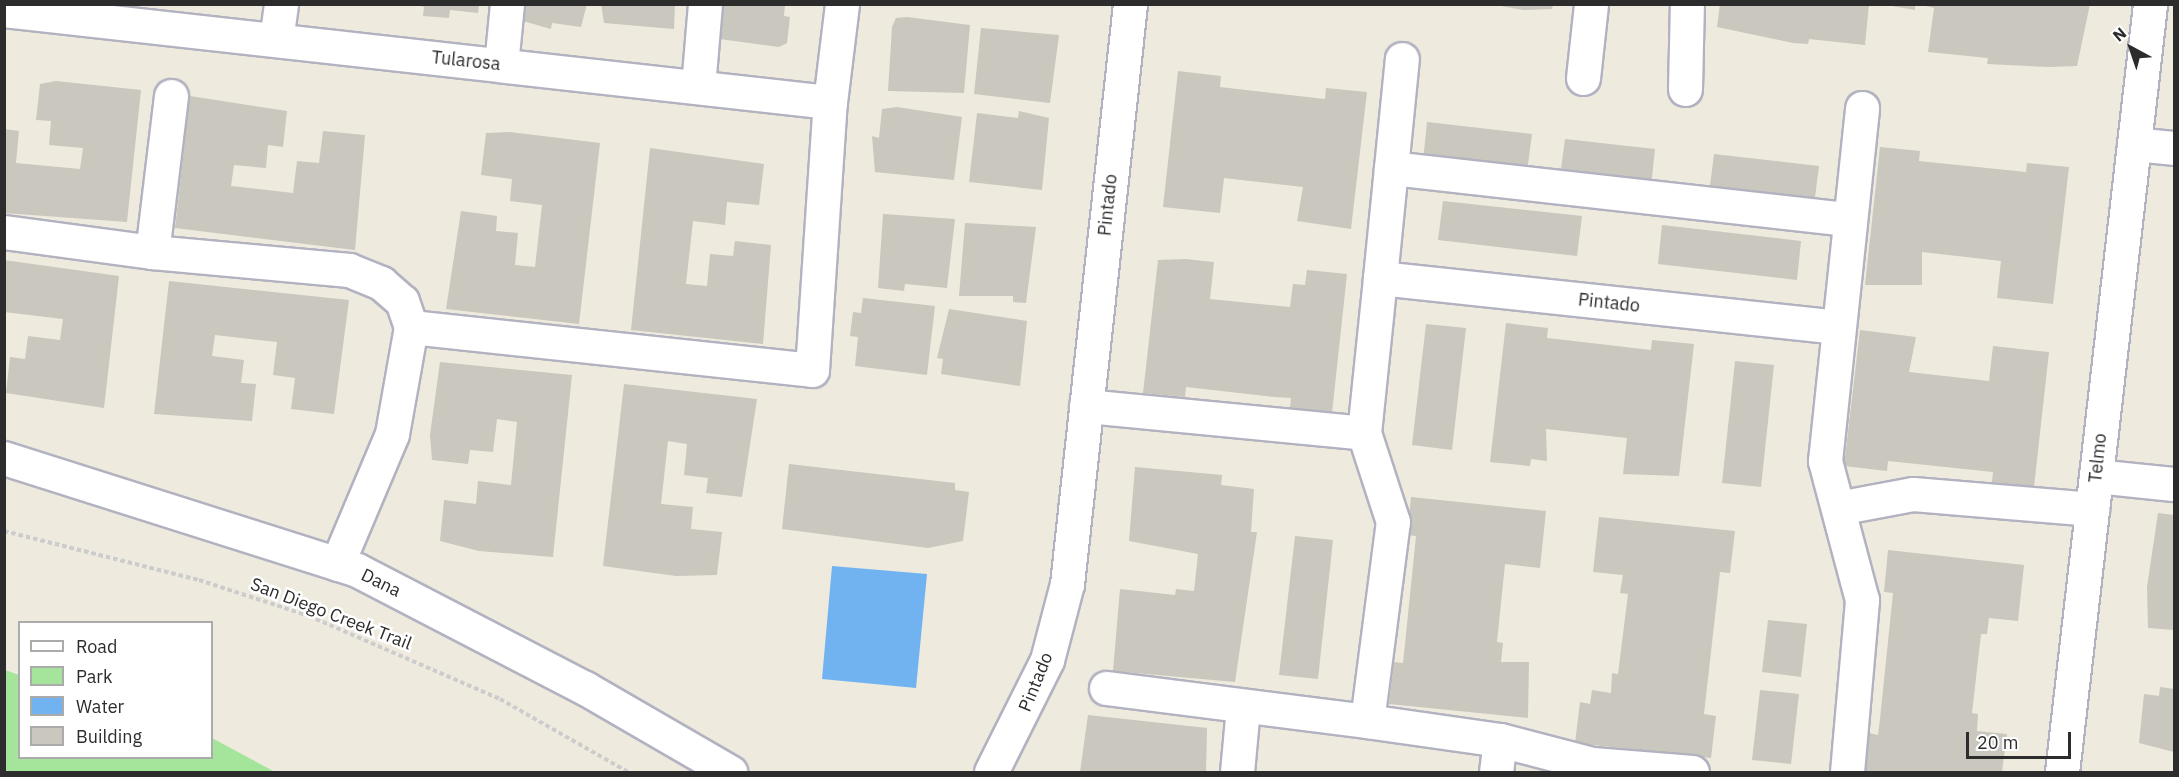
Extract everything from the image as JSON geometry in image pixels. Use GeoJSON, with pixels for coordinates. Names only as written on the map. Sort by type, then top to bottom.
{"type":"FeatureCollection","features":[{"type":"Feature","properties":{"kind":"street"},"geometry":{"type":"LineString","coordinates":[[276,40],[280,4]]}},
{"type":"Feature","properties":{"kind":"street"},"geometry":{"type":"LineString","coordinates":[[501,65],[507,4]]}},
{"type":"Feature","properties":{"kind":"street"},"geometry":{"type":"LineString","coordinates":[[698,87],[705,4]]}},
{"type":"Feature","properties":{"kind":"street"},"geometry":{"type":"LineString","coordinates":[[411,327],[812,370],[830,102],[842,4]]}},
{"type":"Feature","properties":{"kind":"street","name":"Pintado"},"geometry":{"type":"LineString","coordinates":[[991,772],[1047,660],[1061,606],[1086,406],[1130,4]]}},
{"type":"Feature","properties":{"kind":"street"},"geometry":{"type":"LineString","coordinates":[[1583,78],[1591,4]]}},
{"type":"Feature","properties":{"kind":"street"},"geometry":{"type":"LineString","coordinates":[[1685,89],[1687,4]]}},
{"type":"Feature","properties":{"kind":"street","name":"Telmo"},"geometry":{"type":"LineString","coordinates":[[2062,772],[2150,4]]}},
{"type":"Feature","properties":{"kind":"street","name":"Tularosa"},"geometry":{"type":"LineString","coordinates":[[4,10],[88,12],[276,40],[830,102]]}},
{"type":"Feature","properties":{"kind":"street"},"geometry":{"type":"LineString","coordinates":[[1367,722],[1393,522],[1364,434],[1402,58]]}},
{"type":"Feature","properties":{"kind":"street"},"geometry":{"type":"LineString","coordinates":[[152,252],[171,96]]}},
{"type":"Feature","properties":{"kind":"street"},"geometry":{"type":"LineString","coordinates":[[1847,772],[1862,600],[1825,461],[1862,108]]}},
{"type":"Feature","properties":{"kind":"street"},"geometry":{"type":"LineString","coordinates":[[2134,144],[2175,148]]}},
{"type":"Feature","properties":{"kind":"street"},"geometry":{"type":"LineString","coordinates":[[1391,168],[1850,219]]}},
{"type":"Feature","properties":{"kind":"street"},"geometry":{"type":"LineString","coordinates":[[4,232],[152,252],[349,270],[381,283],[402,301],[411,327],[392,434],[337,564]]}},
{"type":"Feature","properties":{"kind":"street","name":"Pintado"},"geometry":{"type":"LineString","coordinates":[[1380,278],[1838,327]]}},
{"type":"Feature","properties":{"kind":"street"},"geometry":{"type":"LineString","coordinates":[[1086,406],[1364,434]]}},
{"type":"Feature","properties":{"kind":"street","name":"Dana"},"geometry":{"type":"LineString","coordinates":[[4,458],[337,564],[564,676],[730,772]]}},
{"type":"Feature","properties":{"kind":"street"},"geometry":{"type":"LineString","coordinates":[[2096,476],[2175,484]]}},
{"type":"Feature","properties":{"kind":"street"},"geometry":{"type":"LineString","coordinates":[[1838,508],[1913,494],[2092,509]]}},
{"type":"Feature","properties":{"kind":"street"},"geometry":{"type":"LineString","coordinates":[[1106,688],[1500,740],[1592,764],[1692,772]]}},
{"type":"Feature","properties":{"kind":"street"},"geometry":{"type":"LineString","coordinates":[[1237,772],[1243,707]]}},
{"type":"Feature","properties":{"kind":"street"},"geometry":{"type":"LineString","coordinates":[[1496,772],[1500,740]]}},
{"type":"Feature","properties":{"kind":"path","name":"San Diego Creek Trail"},"geometry":{"type":"LineString","coordinates":[[4,531],[199,580],[309,616],[500,699],[628,772]]}},
{"type":"Feature","properties":{"kind":"green space"},"geometry":{"type":"Polygon","coordinates":[[[5,670],[18,675],[18,759],[213,759],[213,739],[275,772],[5,772],[5,670]]]}},
{"type":"Feature","properties":{"kind":"water"},"geometry":{"type":"Polygon","coordinates":[[[832,566],[927,574],[916,688],[822,679],[832,566]]]}},
{"type":"Feature","properties":{"kind":"building"},"geometry":{"type":"Polygon","coordinates":[[[416,4],[479,4],[478,13],[450,10],[449,18],[423,16],[424,7],[416,4]]]}},
{"type":"Feature","properties":{"kind":"building"},"geometry":{"type":"Polygon","coordinates":[[[518,4],[587,4],[581,27],[552,23],[551,29],[516,19],[518,4]]]}},
{"type":"Feature","properties":{"kind":"building"},"geometry":{"type":"Polygon","coordinates":[[[601,4],[675,4],[674,29],[604,23],[601,4]]]}},
{"type":"Feature","properties":{"kind":"building"},"geometry":{"type":"Polygon","coordinates":[[[716,4],[785,4],[784,16],[790,17],[787,43],[779,47],[712,38],[716,4]]]}},
{"type":"Feature","properties":{"kind":"building"},"geometry":{"type":"Polygon","coordinates":[[[1490,4],[1553,4],[1552,9],[1523,10],[1490,4]]]}},
{"type":"Feature","properties":{"kind":"building"},"geometry":{"type":"Polygon","coordinates":[[[1720,4],[1869,4],[1865,45],[1809,39],[1808,44],[1793,43],[1717,27],[1720,4]]]}},
{"type":"Feature","properties":{"kind":"building"},"geometry":{"type":"Polygon","coordinates":[[[1880,4],[1915,4],[1915,10],[1880,4]]]}},
{"type":"Feature","properties":{"kind":"building"},"geometry":{"type":"Polygon","coordinates":[[[1918,4],[2090,4],[2077,66],[2048,67],[1987,64],[1988,58],[1928,52],[1934,8],[1918,4]]]}},
{"type":"Feature","properties":{"kind":"building"},"geometry":{"type":"Polygon","coordinates":[[[907,17],[970,25],[964,93],[888,91],[892,27],[896,18],[907,17]]]}},
{"type":"Feature","properties":{"kind":"building"},"geometry":{"type":"Polygon","coordinates":[[[981,28],[1059,35],[1050,103],[974,94],[981,28]]]}},
{"type":"Feature","properties":{"kind":"building"},"geometry":{"type":"Polygon","coordinates":[[[1178,71],[1221,76],[1220,87],[1325,99],[1326,88],[1367,92],[1351,229],[1297,221],[1303,187],[1224,178],[1220,213],[1163,207],[1178,71]]]}},
{"type":"Feature","properties":{"kind":"building"},"geometry":{"type":"Polygon","coordinates":[[[56,81],[141,90],[127,222],[4,213],[4,129],[19,131],[16,163],[80,169],[83,148],[49,145],[51,121],[36,120],[40,84],[56,81]]]}},
{"type":"Feature","properties":{"kind":"building"},"geometry":{"type":"Polygon","coordinates":[[[190,96],[287,111],[283,147],[268,145],[266,168],[234,165],[231,186],[293,193],[297,161],[319,163],[323,131],[365,135],[355,250],[175,228],[190,96]]]}},
{"type":"Feature","properties":{"kind":"building"},"geometry":{"type":"Polygon","coordinates":[[[897,107],[962,117],[954,180],[875,172],[872,136],[879,138],[882,109],[897,107]]]}},
{"type":"Feature","properties":{"kind":"building"},"geometry":{"type":"Polygon","coordinates":[[[1019,111],[1049,118],[1042,190],[969,182],[977,113],[1018,118],[1019,111]]]}},
{"type":"Feature","properties":{"kind":"building"},"geometry":{"type":"Polygon","coordinates":[[[1427,122],[1532,134],[1527,172],[1423,161],[1427,122]]]}},
{"type":"Feature","properties":{"kind":"building"},"geometry":{"type":"Polygon","coordinates":[[[510,132],[600,143],[579,324],[446,309],[461,211],[497,216],[496,231],[518,233],[515,265],[535,267],[542,205],[510,201],[512,179],[481,175],[486,133],[510,132]]]}},
{"type":"Feature","properties":{"kind":"building"},"geometry":{"type":"Polygon","coordinates":[[[1565,139],[1655,149],[1651,187],[1560,177],[1565,139]]]}},
{"type":"Feature","properties":{"kind":"building"},"geometry":{"type":"Polygon","coordinates":[[[1880,147],[1920,151],[1919,161],[2026,172],[2027,163],[2069,167],[2053,304],[1997,298],[2001,261],[1922,252],[1922,285],[1865,285],[1880,147]]]}},
{"type":"Feature","properties":{"kind":"building"},"geometry":{"type":"Polygon","coordinates":[[[650,148],[764,164],[759,205],[727,202],[725,225],[693,221],[686,284],[707,286],[710,254],[733,256],[735,241],[771,245],[763,344],[631,330],[650,148]]]}},
{"type":"Feature","properties":{"kind":"building"},"geometry":{"type":"Polygon","coordinates":[[[1714,154],[1819,166],[1814,205],[1709,194],[1714,154]]]}},
{"type":"Feature","properties":{"kind":"building"},"geometry":{"type":"Polygon","coordinates":[[[1443,201],[1582,216],[1577,256],[1438,240],[1443,201]]]}},
{"type":"Feature","properties":{"kind":"building"},"geometry":{"type":"Polygon","coordinates":[[[883,214],[955,219],[947,288],[905,284],[904,291],[878,288],[883,214]]]}},
{"type":"Feature","properties":{"kind":"building"},"geometry":{"type":"Polygon","coordinates":[[[965,223],[1036,227],[1026,303],[1013,302],[1013,296],[959,296],[965,223]]]}},
{"type":"Feature","properties":{"kind":"building"},"geometry":{"type":"Polygon","coordinates":[[[1662,225],[1801,241],[1797,280],[1658,264],[1662,225]]]}},
{"type":"Feature","properties":{"kind":"building"},"geometry":{"type":"Polygon","coordinates":[[[1185,259],[1214,262],[1210,299],[1290,307],[1293,284],[1305,285],[1307,270],[1347,274],[1332,413],[1290,408],[1291,398],[1186,387],[1185,397],[1143,393],[1158,260],[1185,259]]]}},
{"type":"Feature","properties":{"kind":"building"},"geometry":{"type":"Polygon","coordinates":[[[4,260],[119,276],[104,408],[6,393],[10,357],[25,359],[28,336],[60,340],[63,319],[4,312],[4,260]]]}},
{"type":"Feature","properties":{"kind":"building"},"geometry":{"type":"Polygon","coordinates":[[[169,281],[349,300],[334,414],[291,409],[295,378],[273,375],[277,342],[215,335],[212,356],[244,360],[241,383],[256,384],[252,421],[154,414],[169,281]]]}},
{"type":"Feature","properties":{"kind":"building"},"geometry":{"type":"Polygon","coordinates":[[[863,298],[935,306],[927,375],[855,366],[858,337],[850,336],[853,312],[861,313],[863,298]]]}},
{"type":"Feature","properties":{"kind":"building"},"geometry":{"type":"Polygon","coordinates":[[[949,309],[1027,321],[1020,386],[941,374],[943,359],[937,358],[949,309]]]}},
{"type":"Feature","properties":{"kind":"building"},"geometry":{"type":"Polygon","coordinates":[[[1506,323],[1548,328],[1547,338],[1651,350],[1652,340],[1694,344],[1679,476],[1623,474],[1627,438],[1546,429],[1547,461],[1531,459],[1530,466],[1490,462],[1506,323]]]}},
{"type":"Feature","properties":{"kind":"building"},"geometry":{"type":"Polygon","coordinates":[[[1426,324],[1466,328],[1452,450],[1412,445],[1426,324]]]}},
{"type":"Feature","properties":{"kind":"building"},"geometry":{"type":"Polygon","coordinates":[[[1860,330],[1916,337],[1909,372],[1989,381],[1993,346],[2049,352],[2034,487],[1992,482],[1993,472],[1888,461],[1887,471],[1844,466],[1860,330]]]}},
{"type":"Feature","properties":{"kind":"building"},"geometry":{"type":"Polygon","coordinates":[[[1735,361],[1774,365],[1761,487],[1722,483],[1735,361]]]}},
{"type":"Feature","properties":{"kind":"building"},"geometry":{"type":"Polygon","coordinates":[[[440,362],[572,375],[553,557],[479,551],[440,541],[444,500],[476,504],[478,481],[511,485],[517,422],[497,419],[493,452],[470,450],[468,464],[432,460],[430,435],[440,362]]]}},
{"type":"Feature","properties":{"kind":"building"},"geometry":{"type":"Polygon","coordinates":[[[624,384],[757,399],[742,497],[706,493],[708,478],[684,475],[687,444],[668,441],[661,504],[693,507],[691,529],[722,532],[717,575],[676,576],[603,566],[624,384]]]}},
{"type":"Feature","properties":{"kind":"building"},"geometry":{"type":"Polygon","coordinates":[[[789,464],[955,483],[955,490],[969,492],[963,541],[928,548],[782,529],[789,464]]]}},
{"type":"Feature","properties":{"kind":"building"},"geometry":{"type":"Polygon","coordinates":[[[1135,467],[1222,475],[1221,485],[1254,489],[1251,532],[1257,532],[1235,682],[1113,671],[1120,589],[1175,595],[1176,589],[1194,591],[1198,554],[1129,541],[1135,467]]]}},
{"type":"Feature","properties":{"kind":"building"},"geometry":{"type":"Polygon","coordinates":[[[1411,497],[1546,511],[1540,568],[1505,564],[1497,642],[1503,643],[1501,662],[1529,662],[1528,718],[1389,704],[1394,662],[1403,663],[1416,536],[1407,535],[1411,497]]]}},
{"type":"Feature","properties":{"kind":"building"},"geometry":{"type":"Polygon","coordinates":[[[2158,513],[2174,515],[2174,630],[2148,628],[2147,587],[2158,513]]]}},
{"type":"Feature","properties":{"kind":"building"},"geometry":{"type":"Polygon","coordinates":[[[1599,517],[1735,531],[1730,573],[1720,572],[1704,714],[1716,716],[1711,758],[1575,743],[1580,702],[1590,704],[1592,690],[1611,693],[1612,673],[1618,674],[1628,594],[1620,593],[1623,575],[1593,572],[1599,517]]]}},
{"type":"Feature","properties":{"kind":"building"},"geometry":{"type":"Polygon","coordinates":[[[1295,536],[1333,540],[1318,679],[1279,675],[1295,536]]]}},
{"type":"Feature","properties":{"kind":"building"},"geometry":{"type":"Polygon","coordinates":[[[1888,550],[2024,565],[2018,621],[1989,618],[1987,634],[1981,634],[1972,713],[1978,714],[1977,731],[2007,734],[2002,772],[1865,772],[1869,733],[1878,735],[1880,719],[1893,593],[1884,592],[1888,550]]]}},
{"type":"Feature","properties":{"kind":"building"},"geometry":{"type":"Polygon","coordinates":[[[1768,620],[1807,624],[1801,677],[1762,672],[1768,620]]]}},
{"type":"Feature","properties":{"kind":"building"},"geometry":{"type":"Polygon","coordinates":[[[2160,687],[2174,689],[2174,752],[2139,743],[2144,694],[2159,696],[2160,687]]]}},
{"type":"Feature","properties":{"kind":"building"},"geometry":{"type":"Polygon","coordinates":[[[1760,690],[1799,694],[1791,764],[1752,760],[1760,690]]]}},
{"type":"Feature","properties":{"kind":"building"},"geometry":{"type":"Polygon","coordinates":[[[1088,715],[1207,728],[1206,772],[1080,772],[1088,715]]]}}]}
